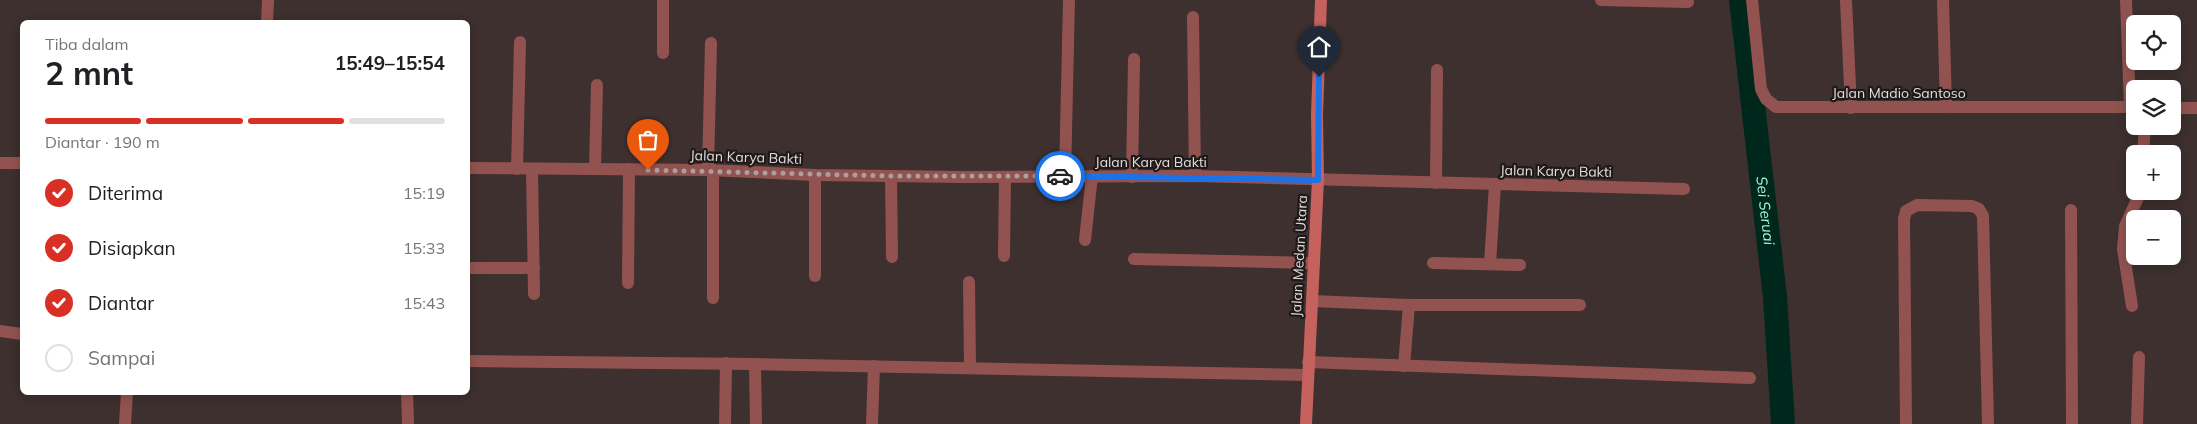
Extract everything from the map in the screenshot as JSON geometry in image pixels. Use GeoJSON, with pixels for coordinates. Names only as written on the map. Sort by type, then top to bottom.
{"type":"FeatureCollection","features":[{"type":"Feature","properties":{"kind":"street"},"geometry":{"type":"LineString","coordinates":[[267,20],[268,0]]}},
{"type":"Feature","properties":{"kind":"street"},"geometry":{"type":"LineString","coordinates":[[663,0],[663,53]]}},
{"type":"Feature","properties":{"kind":"street"},"geometry":{"type":"LineString","coordinates":[[1065,176],[1070,0]]}},
{"type":"Feature","properties":{"kind":"street","name":"Jalan Medan Utara"},"geometry":{"type":"LineString","coordinates":[[1306,424],[1318,180],[1321,0]]}},
{"type":"Feature","properties":{"kind":"street"},"geometry":{"type":"LineString","coordinates":[[1601,0],[1688,2]]}},
{"type":"Feature","properties":{"kind":"street","name":"Jalan Madio Santoso"},"geometry":{"type":"LineString","coordinates":[[1752,0],[1761,90],[1769,104],[1784,108],[2126,107]]}},
{"type":"Feature","properties":{"kind":"street"},"geometry":{"type":"LineString","coordinates":[[1846,0],[1851,108]]}},
{"type":"Feature","properties":{"kind":"street"},"geometry":{"type":"LineString","coordinates":[[1943,0],[1946,108]]}},
{"type":"Feature","properties":{"kind":"street"},"geometry":{"type":"LineString","coordinates":[[2126,0],[2131,80]]}},
{"type":"Feature","properties":{"kind":"street"},"geometry":{"type":"LineString","coordinates":[[1193,17],[1195,176]]}},
{"type":"Feature","properties":{"kind":"street"},"geometry":{"type":"LineString","coordinates":[[517,169],[520,42]]}},
{"type":"Feature","properties":{"kind":"street"},"geometry":{"type":"LineString","coordinates":[[711,42],[710,170],[713,298]]}},
{"type":"Feature","properties":{"kind":"street"},"geometry":{"type":"LineString","coordinates":[[1132,176],[1134,59]]}},
{"type":"Feature","properties":{"kind":"street"},"geometry":{"type":"LineString","coordinates":[[1436,182],[1437,70]]}},
{"type":"Feature","properties":{"kind":"street"},"geometry":{"type":"LineString","coordinates":[[595,169],[597,85]]}},
{"type":"Feature","properties":{"kind":"street"},"geometry":{"type":"LineString","coordinates":[[2181,108],[2197,108]]}},
{"type":"Feature","properties":{"kind":"street"},"geometry":{"type":"LineString","coordinates":[[0,163],[20,163]]}},
{"type":"Feature","properties":{"kind":"street","name":"Jalan Karya Bakti"},"geometry":{"type":"LineString","coordinates":[[470,168],[710,170],[815,175],[891,176],[1195,176],[1684,189]]}},
{"type":"Feature","properties":{"kind":"street"},"geometry":{"type":"LineString","coordinates":[[532,169],[534,294]]}},
{"type":"Feature","properties":{"kind":"street"},"geometry":{"type":"LineString","coordinates":[[628,283],[629,169]]}},
{"type":"Feature","properties":{"kind":"street"},"geometry":{"type":"LineString","coordinates":[[815,175],[815,276]]}},
{"type":"Feature","properties":{"kind":"street"},"geometry":{"type":"LineString","coordinates":[[891,176],[892,257]]}},
{"type":"Feature","properties":{"kind":"street"},"geometry":{"type":"LineString","coordinates":[[1085,240],[1092,176]]}},
{"type":"Feature","properties":{"kind":"street"},"geometry":{"type":"LineString","coordinates":[[1004,256],[1005,177]]}},
{"type":"Feature","properties":{"kind":"street"},"geometry":{"type":"LineString","coordinates":[[1490,264],[1495,185]]}},
{"type":"Feature","properties":{"kind":"street"},"geometry":{"type":"LineString","coordinates":[[2132,306],[2123,249],[2125,226],[2137,200]]}},
{"type":"Feature","properties":{"kind":"street"},"geometry":{"type":"LineString","coordinates":[[1906,424],[1904,220],[1906,211],[1917,205],[1968,205],[1982,212],[1988,424]]}},
{"type":"Feature","properties":{"kind":"street"},"geometry":{"type":"LineString","coordinates":[[2071,210],[2072,424]]}},
{"type":"Feature","properties":{"kind":"street"},"geometry":{"type":"LineString","coordinates":[[1134,259],[1314,263]]}},
{"type":"Feature","properties":{"kind":"street"},"geometry":{"type":"LineString","coordinates":[[1433,263],[1520,265]]}},
{"type":"Feature","properties":{"kind":"street"},"geometry":{"type":"LineString","coordinates":[[470,268],[534,268]]}},
{"type":"Feature","properties":{"kind":"street"},"geometry":{"type":"LineString","coordinates":[[969,282],[970,368]]}},
{"type":"Feature","properties":{"kind":"street"},"geometry":{"type":"LineString","coordinates":[[1312,301],[1408,305],[1580,305]]}},
{"type":"Feature","properties":{"kind":"street"},"geometry":{"type":"LineString","coordinates":[[1404,366],[1408,305]]}},
{"type":"Feature","properties":{"kind":"street"},"geometry":{"type":"LineString","coordinates":[[0,332],[20,334]]}},
{"type":"Feature","properties":{"kind":"street"},"geometry":{"type":"LineString","coordinates":[[2138,424],[2139,357]]}},
{"type":"Feature","properties":{"kind":"street"},"geometry":{"type":"LineString","coordinates":[[470,361],[874,366],[1308,376]]}},
{"type":"Feature","properties":{"kind":"street"},"geometry":{"type":"LineString","coordinates":[[1308,362],[1750,378]]}},
{"type":"Feature","properties":{"kind":"street"},"geometry":{"type":"LineString","coordinates":[[725,424],[726,364]]}},
{"type":"Feature","properties":{"kind":"street"},"geometry":{"type":"LineString","coordinates":[[755,364],[756,424]]}},
{"type":"Feature","properties":{"kind":"street"},"geometry":{"type":"LineString","coordinates":[[872,424],[874,366]]}},
{"type":"Feature","properties":{"kind":"street"},"geometry":{"type":"LineString","coordinates":[[125,424],[127,395]]}},
{"type":"Feature","properties":{"kind":"street"},"geometry":{"type":"LineString","coordinates":[[407,395],[408,424]]}},
{"type":"Feature","properties":{"kind":"waterway","name":"Sei Seruai"},"geometry":{"type":"LineString","coordinates":[[1741,0],[1775,297],[1783,424]]}},
{"type":"Feature","properties":{"kind":"way so far"},"geometry":{"type":"LineString","coordinates":[[648,170],[708,170],[815,175],[1060,176]]}},
{"type":"Feature","properties":{"kind":"route"},"geometry":{"type":"LineString","coordinates":[[1060,176],[1195,176],[1318,180],[1319,77]]}}]}
